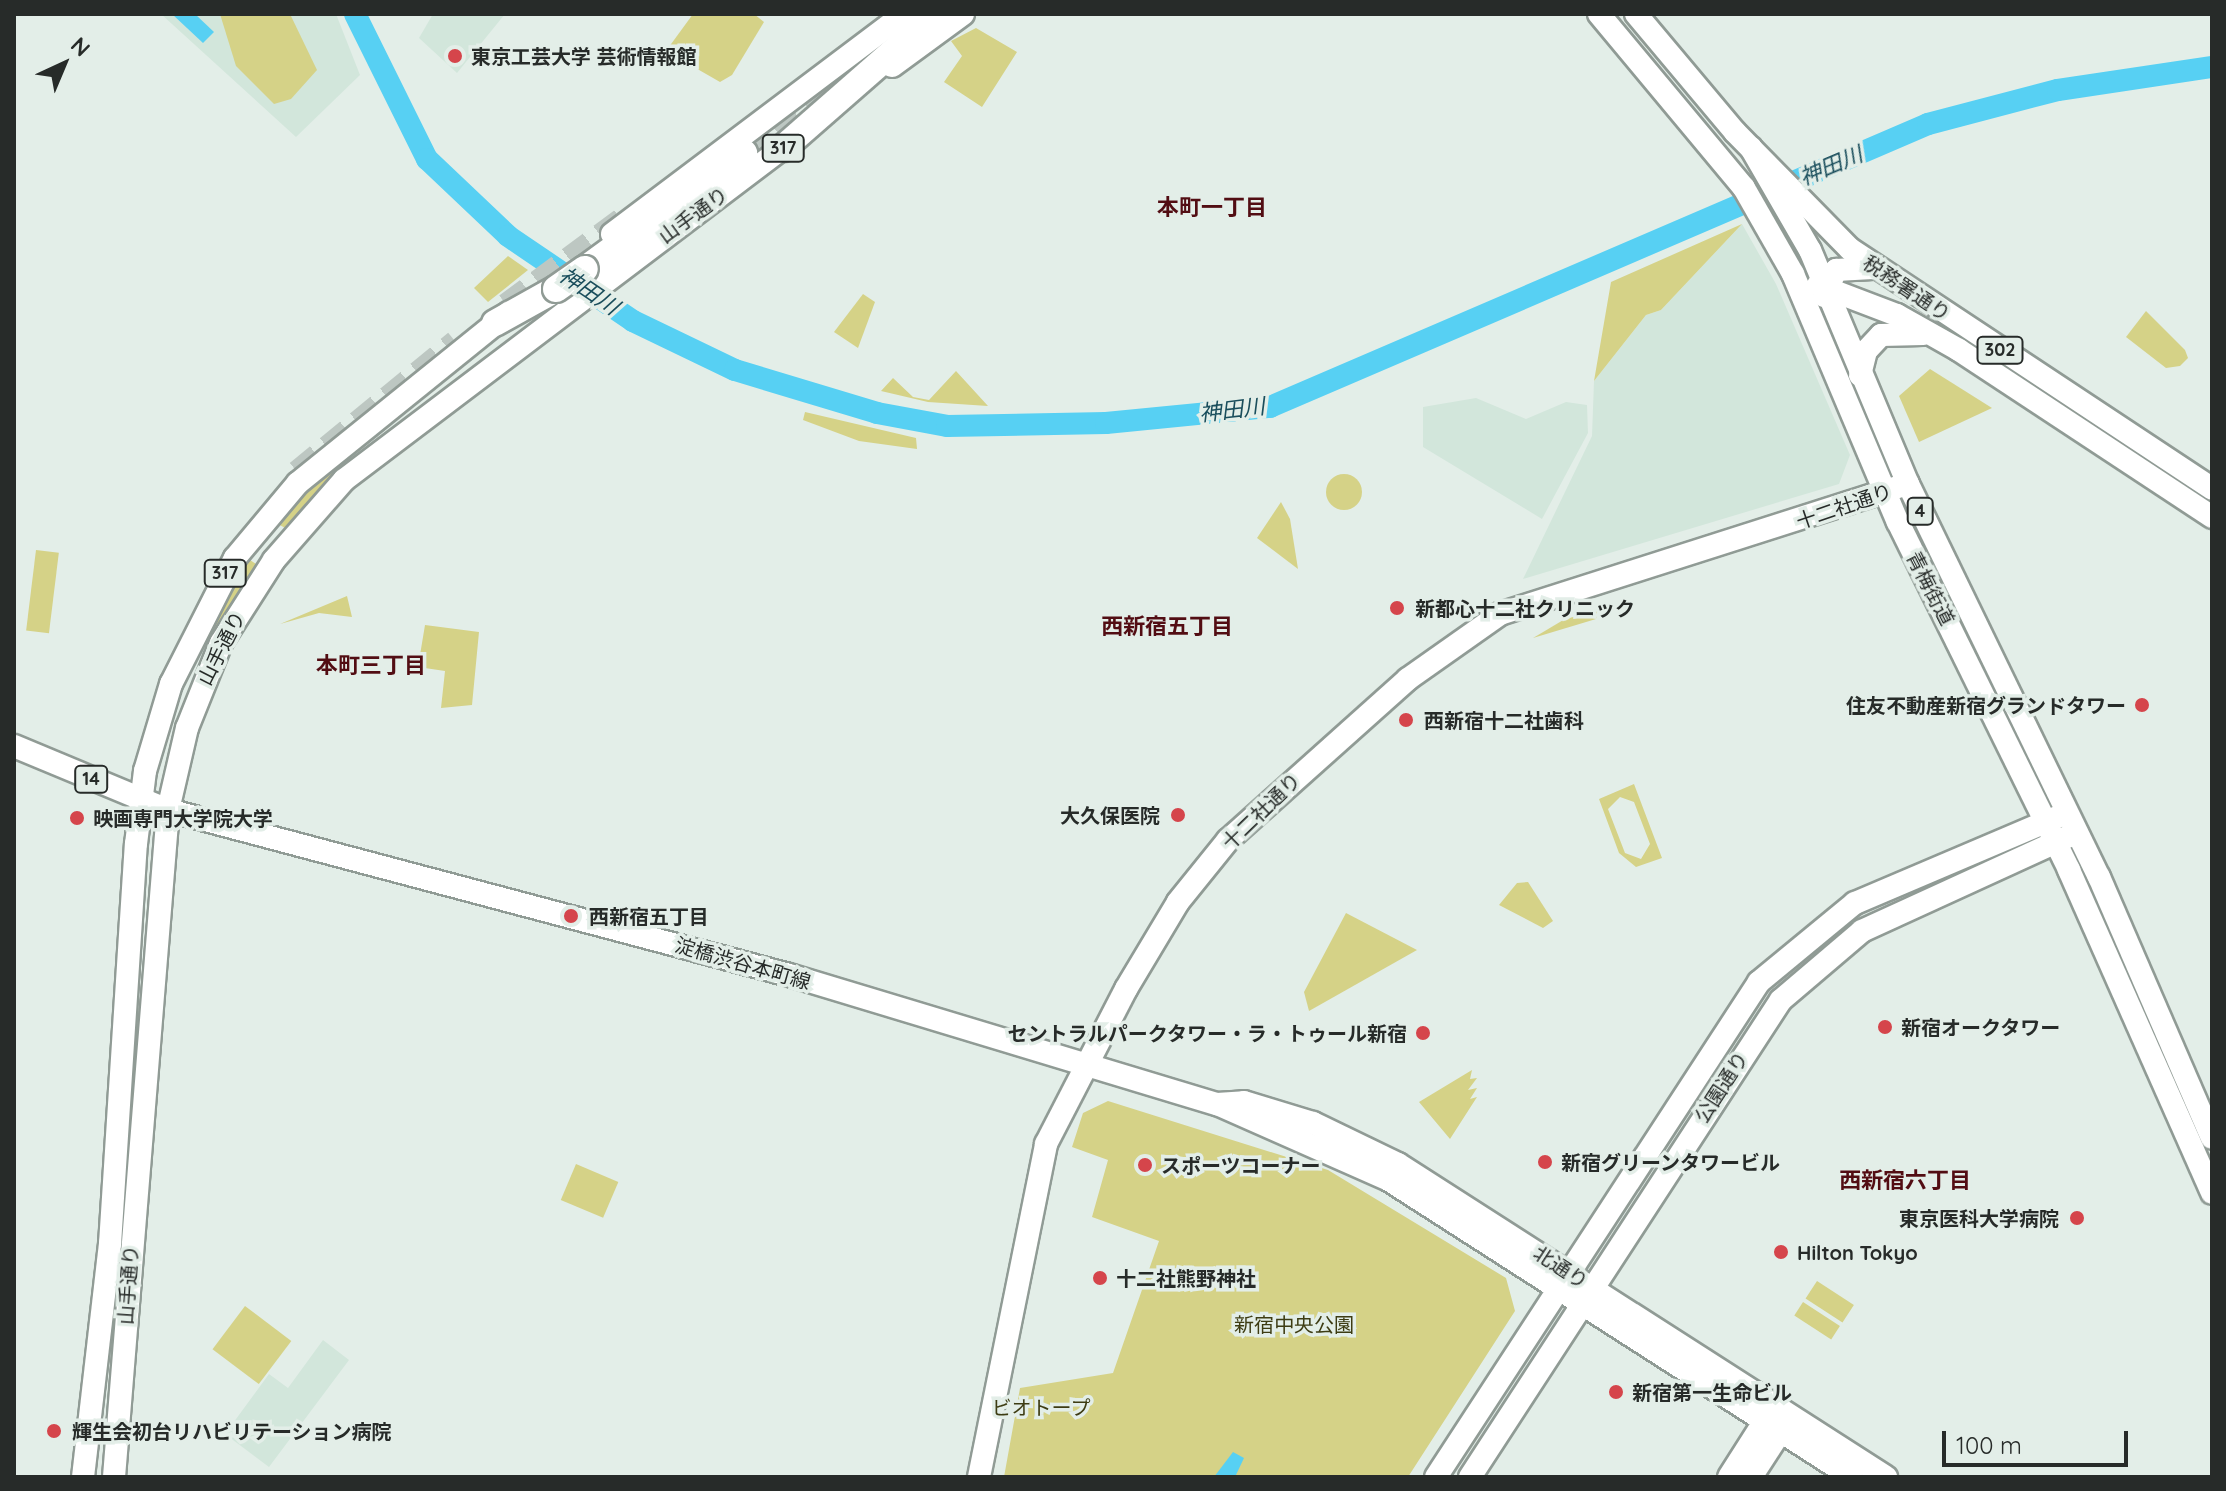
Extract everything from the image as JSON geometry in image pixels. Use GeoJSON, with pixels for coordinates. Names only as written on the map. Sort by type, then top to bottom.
{"type":"FeatureCollection","features":[{"type":"Feature","properties":{"kind":"highway"},"geometry":{"type":"LineString","coordinates":[[783,148],[936,14]]}},
{"type":"Feature","properties":{"kind":"highway"},"geometry":{"type":"LineString","coordinates":[[495,323],[559,291],[744,153]]}},
{"type":"Feature","properties":{"kind":"main road","name":"山手通り"},"geometry":{"type":"LineString","coordinates":[[587,270],[904,14]]}},
{"type":"Feature","properties":{"kind":"main road","name":"山手通り"},"geometry":{"type":"LineString","coordinates":[[587,270],[783,148],[963,14]]}},
{"type":"Feature","properties":{"kind":"main road","name":"青梅街道"},"geometry":{"type":"LineString","coordinates":[[1599,14],[1762,180],[1792,201],[1824,288],[1908,484],[2066,813],[2212,1138]]}},
{"type":"Feature","properties":{"kind":"main road","name":"4"},"geometry":{"type":"LineString","coordinates":[[1636,14],[1751,148],[1762,180]]}},
{"type":"Feature","properties":{"kind":"main road","name":"青梅街道"},"geometry":{"type":"LineString","coordinates":[[1762,180],[1762,216],[1793,274],[1886,494],[2057,846],[2212,1193]]}},
{"type":"Feature","properties":{"kind":"main road","name":"税務署通り"},"geometry":{"type":"LineString","coordinates":[[1792,201],[1875,268],[2212,489]]}},
{"type":"Feature","properties":{"kind":"main road"},"geometry":{"type":"LineString","coordinates":[[1822,345],[1824,288],[1842,266],[1875,268]]}},
{"type":"Feature","properties":{"kind":"main road","name":"税務署通り"},"geometry":{"type":"LineString","coordinates":[[1793,274],[1940,339],[2212,517]]}},
{"type":"Feature","properties":{"kind":"main road","name":"山手通り"},"geometry":{"type":"LineString","coordinates":[[114,1477],[168,810],[200,689],[248,597],[298,529],[379,449],[559,291]]}},
{"type":"Feature","properties":{"kind":"main road","name":"山手通り"},"geometry":{"type":"LineString","coordinates":[[83,1477],[110,1244],[141,800],[171,684],[235,558],[329,453],[495,323]]}},
{"type":"Feature","properties":{"kind":"main road"},"geometry":{"type":"LineString","coordinates":[[1860,375],[1866,351],[1881,335],[1905,330],[1940,339]]}},
{"type":"Feature","properties":{"kind":"main road","name":"十二社通り"},"geometry":{"type":"LineString","coordinates":[[979,1477],[1046,1144],[1082,1063],[1178,902],[1219,850],[1451,643],[1522,603],[1886,494],[1908,484]]}},
{"type":"Feature","properties":{"kind":"main road","name":"14"},"geometry":{"type":"LineString","coordinates":[[14,746],[168,810]]}},
{"type":"Feature","properties":{"kind":"main road","name":"淀橋渋谷本町線"},"geometry":{"type":"LineString","coordinates":[[168,810],[703,951],[1082,1063]]}},
{"type":"Feature","properties":{"kind":"main road"},"geometry":{"type":"LineString","coordinates":[[2057,846],[2068,835],[2066,813]]}},
{"type":"Feature","properties":{"kind":"main road","name":"公園通り"},"geometry":{"type":"LineString","coordinates":[[1436,1477],[1739,1007],[1791,950],[1855,903],[2066,813]]}},
{"type":"Feature","properties":{"kind":"main road","name":"公園通り"},"geometry":{"type":"LineString","coordinates":[[1470,1477],[1762,1024],[1801,979],[1875,924],[2057,846]]}},
{"type":"Feature","properties":{"kind":"main road","name":"北通り"},"geometry":{"type":"LineString","coordinates":[[1082,1063],[1217,1104],[1376,1173],[1563,1279],[1778,1418],[1886,1477]]}},
{"type":"Feature","properties":{"kind":"main road"},"geometry":{"type":"LineString","coordinates":[[1729,1477],[1778,1418]]}},
{"type":"Feature","properties":{"kind":"main road"},"geometry":{"type":"LineString","coordinates":[[1751,1477],[1778,1418]]}},
{"type":"Feature","properties":{"kind":"main road","name":"北通り"},"geometry":{"type":"LineString","coordinates":[[1778,1418],[1852,1477]]}},
{"type":"Feature","properties":{"kind":"shaded area"},"geometry":{"type":"Polygon","coordinates":[[[161,14],[336,14],[360,75],[296,137],[161,14]]]}},
{"type":"Feature","properties":{"kind":"shaded area","name":"東京工芸大学 芸術情報館"},"geometry":{"type":"Polygon","coordinates":[[[433,14],[505,14],[457,73],[419,38],[433,14]]]}},
{"type":"Feature","properties":{"kind":"shaded area"},"geometry":{"type":"Polygon","coordinates":[[[1742,224],[1776,284],[1850,455],[1839,484],[1523,579],[1592,436],[1594,381],[1646,315],[1661,310],[1742,224]]]}},
{"type":"Feature","properties":{"kind":"shaded area"},"geometry":{"type":"Polygon","coordinates":[[[1476,398],[1526,419],[1566,402],[1587,405],[1588,433],[1542,519],[1423,447],[1423,407],[1476,398]]]}},
{"type":"Feature","properties":{"kind":"shaded area"},"geometry":{"type":"Polygon","coordinates":[[[323,1340],[349,1360],[269,1467],[225,1434],[269,1374],[288,1388],[323,1340]]]}},
{"type":"Feature","properties":{"kind":"green space"},"geometry":{"type":"Polygon","coordinates":[[[220,14],[290,14],[317,70],[291,99],[274,104],[236,66],[220,14]]]}},
{"type":"Feature","properties":{"kind":"green space"},"geometry":{"type":"Polygon","coordinates":[[[693,14],[754,14],[764,22],[732,75],[720,82],[666,51],[693,14]]]}},
{"type":"Feature","properties":{"kind":"green space"},"geometry":{"type":"Polygon","coordinates":[[[976,28],[1017,52],[982,107],[944,82],[962,56],[951,41],[976,28]]]}},
{"type":"Feature","properties":{"kind":"green space"},"geometry":{"type":"Polygon","coordinates":[[[1742,224],[1661,310],[1646,315],[1594,381],[1611,282],[1742,224]]]}},
{"type":"Feature","properties":{"kind":"green space"},"geometry":{"type":"Polygon","coordinates":[[[508,256],[528,270],[488,302],[474,288],[508,256]]]}},
{"type":"Feature","properties":{"kind":"green space"},"geometry":{"type":"Polygon","coordinates":[[[863,294],[875,302],[858,348],[834,332],[863,294]]]}},
{"type":"Feature","properties":{"kind":"green space"},"geometry":{"type":"Polygon","coordinates":[[[2146,311],[2185,350],[2188,358],[2180,366],[2166,368],[2126,337],[2146,311]]]}},
{"type":"Feature","properties":{"kind":"green space"},"geometry":{"type":"Polygon","coordinates":[[[1930,369],[1992,408],[1919,442],[1899,396],[1930,369]]]}},
{"type":"Feature","properties":{"kind":"green space"},"geometry":{"type":"Polygon","coordinates":[[[956,371],[988,406],[928,402],[881,391],[893,378],[913,397],[929,400],[956,371]]]}},
{"type":"Feature","properties":{"kind":"green space"},"geometry":{"type":"Polygon","coordinates":[[[805,412],[916,438],[917,449],[859,441],[803,420],[805,412]]]}},
{"type":"Feature","properties":{"kind":"green space"},"geometry":{"type":"Polygon","coordinates":[[[344,451],[352,460],[285,528],[273,521],[344,451]]]}},
{"type":"Feature","properties":{"kind":"green space"},"geometry":{"type":"Polygon","coordinates":[[[1344,474],[1357,479],[1362,492],[1357,505],[1344,510],[1331,505],[1326,492],[1331,479],[1344,474]]]}},
{"type":"Feature","properties":{"kind":"green space"},"geometry":{"type":"Polygon","coordinates":[[[1281,502],[1290,519],[1298,569],[1257,538],[1281,502]]]}},
{"type":"Feature","properties":{"kind":"green space"},"geometry":{"type":"Polygon","coordinates":[[[36,550],[59,553],[49,633],[26,630],[36,550]]]}},
{"type":"Feature","properties":{"kind":"green space"},"geometry":{"type":"Polygon","coordinates":[[[244,556],[259,566],[212,639],[201,632],[244,556]]]}},
{"type":"Feature","properties":{"kind":"green space"},"geometry":{"type":"Polygon","coordinates":[[[347,596],[352,617],[319,613],[280,624],[347,596]]]}},
{"type":"Feature","properties":{"kind":"green space"},"geometry":{"type":"Polygon","coordinates":[[[1598,611],[1596,619],[1533,638],[1565,619],[1598,611]]]}},
{"type":"Feature","properties":{"kind":"green space"},"geometry":{"type":"Polygon","coordinates":[[[425,625],[479,632],[472,705],[441,708],[445,671],[418,667],[425,625]]]}},
{"type":"Feature","properties":{"kind":"green space"},"geometry":{"type":"Polygon","coordinates":[[[1634,784],[1662,858],[1636,867],[1619,853],[1599,799],[1634,784]],[[1620,797],[1608,809],[1625,853],[1641,859],[1650,844],[1634,802],[1620,797]]]}},
{"type":"Feature","properties":{"kind":"green space"},"geometry":{"type":"Polygon","coordinates":[[[1528,882],[1553,921],[1543,928],[1499,905],[1517,883],[1528,882]]]}},
{"type":"Feature","properties":{"kind":"green space"},"geometry":{"type":"Polygon","coordinates":[[[1346,913],[1417,950],[1309,1011],[1304,992],[1346,913]]]}},
{"type":"Feature","properties":{"kind":"green space"},"geometry":{"type":"Polygon","coordinates":[[[1472,1070],[1470,1079],[1477,1078],[1468,1090],[1477,1088],[1470,1099],[1477,1097],[1450,1139],[1419,1102],[1472,1070]]]}},
{"type":"Feature","properties":{"kind":"green space","name":"新宿中央公園"},"geometry":{"type":"Polygon","coordinates":[[[1108,1101],[1328,1170],[1506,1278],[1515,1311],[1408,1477],[1004,1477],[1020,1388],[1113,1373],[1159,1241],[1092,1217],[1108,1160],[1072,1147],[1083,1113],[1108,1101]]]}},
{"type":"Feature","properties":{"kind":"green space"},"geometry":{"type":"Polygon","coordinates":[[[576,1164],[618,1182],[603,1218],[561,1200],[576,1164]]]}},
{"type":"Feature","properties":{"kind":"green space"},"geometry":{"type":"Polygon","coordinates":[[[1817,1281],[1854,1305],[1842,1323],[1806,1299],[1817,1281]]]}},
{"type":"Feature","properties":{"kind":"green space"},"geometry":{"type":"Polygon","coordinates":[[[1803,1302],[1840,1326],[1831,1339],[1794,1315],[1803,1302]]]}},
{"type":"Feature","properties":{"kind":"green space"},"geometry":{"type":"Polygon","coordinates":[[[245,1306],[291,1341],[259,1384],[213,1349],[245,1306]]]}},
{"type":"Feature","properties":{"kind":"water"},"geometry":{"type":"Polygon","coordinates":[[[172,14],[195,14],[214,32],[203,43],[172,14]]]}},
{"type":"Feature","properties":{"kind":"water"},"geometry":{"type":"Polygon","coordinates":[[[1233,1452],[1244,1458],[1235,1477],[1214,1477],[1233,1452]]]}},
{"type":"Feature","properties":{"kind":"waterway","name":"神田川"},"geometry":{"type":"LineString","coordinates":[[355,14],[427,159],[508,236],[633,321],[735,370],[877,413],[947,426],[1106,423],[1270,407],[1928,124],[2058,90],[2212,67]]}},
{"type":"Feature","properties":{"kind":"tunnel"},"geometry":{"type":"LineString","coordinates":[[744,153],[875,47]]}},
{"type":"Feature","properties":{"kind":"tunnel"},"geometry":{"type":"LineString","coordinates":[[507,306],[630,215]]}},
{"type":"Feature","properties":{"kind":"tunnel"},"geometry":{"type":"LineString","coordinates":[[298,473],[456,343]]}},
{"type":"Feature","properties":{"kind":"tunnel"},"geometry":{"type":"LineString","coordinates":[[124,1224],[142,1008]]}},
{"type":"Feature","properties":{"kind":"place","name":"東京工芸大学 芸術情報館"},"geometry":{"type":"Point","coordinates":[455,56]}},
{"type":"Feature","properties":{"kind":"place","name":"新都心十二社クリニック"},"geometry":{"type":"Point","coordinates":[1397,608]}},
{"type":"Feature","properties":{"kind":"place","name":"住友不動産新宿グランドタワー"},"geometry":{"type":"Point","coordinates":[2142,705]}},
{"type":"Feature","properties":{"kind":"place","name":"西新宿十二社歯科"},"geometry":{"type":"Point","coordinates":[1406,720]}},
{"type":"Feature","properties":{"kind":"place","name":"大久保医院"},"geometry":{"type":"Point","coordinates":[1178,815]}},
{"type":"Feature","properties":{"kind":"place","name":"映画専門大学院大学"},"geometry":{"type":"Point","coordinates":[77,818]}},
{"type":"Feature","properties":{"kind":"place","name":"西新宿五丁目"},"geometry":{"type":"Point","coordinates":[571,916]}},
{"type":"Feature","properties":{"kind":"place","name":"新宿オークタワー"},"geometry":{"type":"Point","coordinates":[1885,1027]}},
{"type":"Feature","properties":{"kind":"place","name":"セントラルパークタワー・ラ・トゥール新宿"},"geometry":{"type":"Point","coordinates":[1423,1033]}},
{"type":"Feature","properties":{"kind":"place","name":"新宿グリーンタワービル"},"geometry":{"type":"Point","coordinates":[1545,1162]}},
{"type":"Feature","properties":{"kind":"place","name":"スポーツコーナー"},"geometry":{"type":"Point","coordinates":[1145,1165]}},
{"type":"Feature","properties":{"kind":"place","name":"東京医科大学病院"},"geometry":{"type":"Point","coordinates":[2077,1218]}},
{"type":"Feature","properties":{"kind":"place","name":"Hilton Tokyo"},"geometry":{"type":"Point","coordinates":[1781,1252]}},
{"type":"Feature","properties":{"kind":"place","name":"十二社熊野神社"},"geometry":{"type":"Point","coordinates":[1100,1278]}},
{"type":"Feature","properties":{"kind":"place","name":"新宿第一生命ビル"},"geometry":{"type":"Point","coordinates":[1616,1392]}},
{"type":"Feature","properties":{"kind":"place","name":"輝生会初台リハビリテーション病院"},"geometry":{"type":"Point","coordinates":[54,1431]}},
{"type":"Feature","properties":{"kind":"district","name":"本町一丁目"},"geometry":{"type":"Point","coordinates":[1212,208]}},
{"type":"Feature","properties":{"kind":"district","name":"西新宿五丁目"},"geometry":{"type":"Point","coordinates":[1167,627]}},
{"type":"Feature","properties":{"kind":"district","name":"本町三丁目"},"geometry":{"type":"Point","coordinates":[371,666]}},
{"type":"Feature","properties":{"kind":"district","name":"西新宿六丁目"},"geometry":{"type":"Point","coordinates":[1905,1181]}},
{"type":"Feature","properties":{"kind":"park label","name":"ビオトープ"},"geometry":{"type":"Point","coordinates":[1041,1407]}}]}
